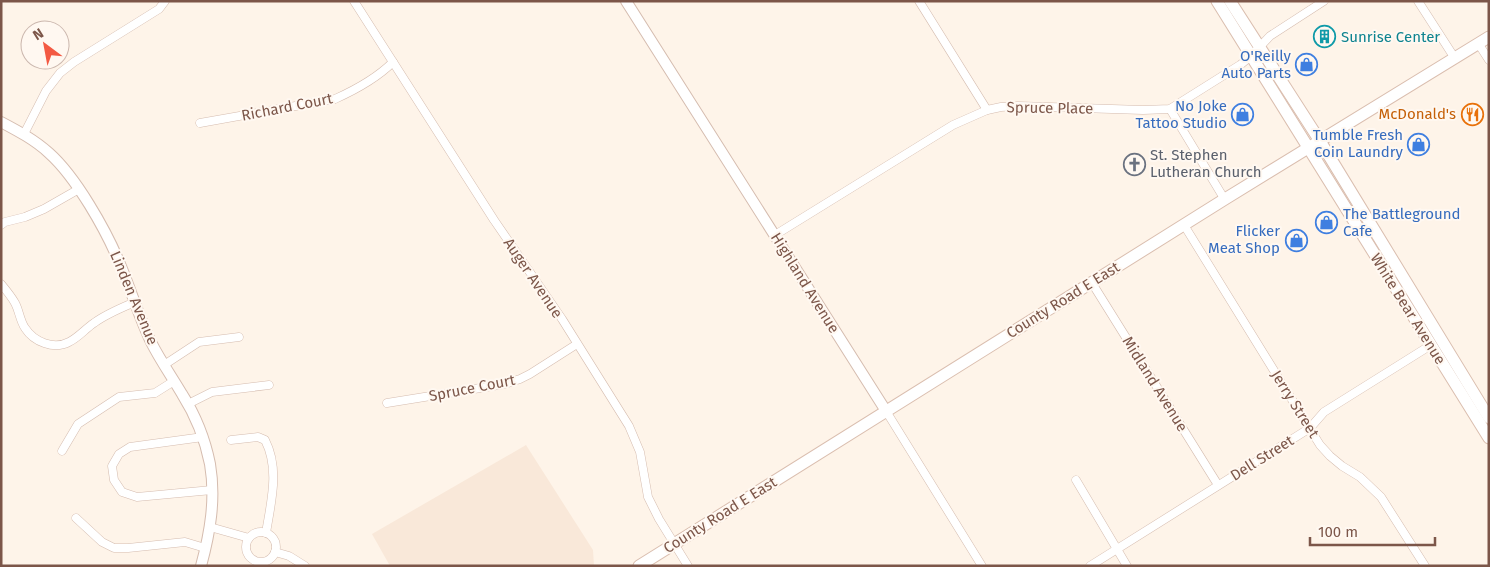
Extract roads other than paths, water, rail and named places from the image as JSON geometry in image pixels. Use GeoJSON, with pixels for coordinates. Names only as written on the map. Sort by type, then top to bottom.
{"type":"FeatureCollection","features":[{"type":"Feature","properties":{"kind":"main road","name":"White Bear Avenue"},"geometry":{"type":"LineString","coordinates":[[1217,1],[1320,141],[1489,418]]}},
{"type":"Feature","properties":{"kind":"main road","name":"White Bear Avenue"},"geometry":{"type":"LineString","coordinates":[[1230,1],[1308,148],[1489,438]]}},
{"type":"Feature","properties":{"kind":"main road","name":"County Road E East"},"geometry":{"type":"LineString","coordinates":[[639,566],[1184,225],[1489,37]]}},
{"type":"Feature","properties":{"kind":"street"},"geometry":{"type":"LineString","coordinates":[[24,134],[46,91],[60,73],[74,62],[158,9],[165,1]]}},
{"type":"Feature","properties":{"kind":"street","name":"Auger Avenue"},"geometry":{"type":"LineString","coordinates":[[354,1],[494,220],[562,319],[629,426],[640,452],[648,497],[659,519],[688,566]]}},
{"type":"Feature","properties":{"kind":"street","name":"Highland Avenue"},"geometry":{"type":"LineString","coordinates":[[626,1],[982,566]]}},
{"type":"Feature","properties":{"kind":"street"},"geometry":{"type":"LineString","coordinates":[[919,1],[987,110]]}},
{"type":"Feature","properties":{"kind":"street","name":"Spruce Place"},"geometry":{"type":"LineString","coordinates":[[775,235],[953,125],[987,110],[1018,106],[1144,110],[1170,109],[1240,65],[1270,36],[1324,1]]}},
{"type":"Feature","properties":{"kind":"street"},"geometry":{"type":"LineString","coordinates":[[1418,1],[1454,57]]}},
{"type":"Feature","properties":{"kind":"street"},"geometry":{"type":"LineString","coordinates":[[1478,43],[1489,60]]}},
{"type":"Feature","properties":{"kind":"street","name":"Richard Court"},"geometry":{"type":"LineString","coordinates":[[200,124],[334,99],[385,70],[393,62]]}},
{"type":"Feature","properties":{"kind":"street"},"geometry":{"type":"LineString","coordinates":[[1170,109],[1225,200]]}},
{"type":"Feature","properties":{"kind":"street","name":"Linden Avenue"},"geometry":{"type":"LineString","coordinates":[[1,122],[24,134],[50,153],[79,189],[120,263],[142,324],[188,404],[203,437],[210,466],[212,490],[210,527],[202,566]]}},
{"type":"Feature","properties":{"kind":"street"},"geometry":{"type":"LineString","coordinates":[[1,225],[44,209],[79,189]]}},
{"type":"Feature","properties":{"kind":"street","name":"Jerry Street"},"geometry":{"type":"LineString","coordinates":[[1184,225],[1320,444],[1330,456],[1371,486],[1381,497],[1425,566]]}},
{"type":"Feature","properties":{"kind":"street","name":"Midland Avenue"},"geometry":{"type":"LineString","coordinates":[[1092,283],[1218,485]]}},
{"type":"Feature","properties":{"kind":"street"},"geometry":{"type":"LineString","coordinates":[[1,284],[15,302],[24,327],[33,337],[45,344],[68,343],[108,314],[135,302]]}},
{"type":"Feature","properties":{"kind":"street"},"geometry":{"type":"LineString","coordinates":[[164,365],[199,342],[239,338]]}},
{"type":"Feature","properties":{"kind":"street","name":"Spruce Court"},"geometry":{"type":"LineString","coordinates":[[387,403],[504,384],[520,379],[577,344]]}},
{"type":"Feature","properties":{"kind":"street","name":"Dell Street"},"geometry":{"type":"LineString","coordinates":[[1090,566],[1310,428],[1324,412],[1431,345]]}},
{"type":"Feature","properties":{"kind":"street"},"geometry":{"type":"LineString","coordinates":[[62,450],[78,424],[119,397],[155,393],[174,381]]}},
{"type":"Feature","properties":{"kind":"street"},"geometry":{"type":"LineString","coordinates":[[188,404],[212,392],[269,385]]}},
{"type":"Feature","properties":{"kind":"street"},"geometry":{"type":"LineString","coordinates":[[203,437],[130,447],[119,454],[112,466],[114,480],[122,492],[137,497],[212,490]]}},
{"type":"Feature","properties":{"kind":"street"},"geometry":{"type":"LineString","coordinates":[[230,440],[258,437],[265,440],[269,446],[274,481],[266,533]]}},
{"type":"Feature","properties":{"kind":"street"},"geometry":{"type":"LineString","coordinates":[[1076,480],[1127,566]]}},
{"type":"Feature","properties":{"kind":"street"},"geometry":{"type":"LineString","coordinates":[[76,518],[102,542],[114,548],[185,542],[205,548]]}},
{"type":"Feature","properties":{"kind":"street"},"geometry":{"type":"LineString","coordinates":[[210,527],[249,538]]}},
{"type":"Feature","properties":{"kind":"street"},"geometry":{"type":"LineString","coordinates":[[255,533],[266,533],[275,540],[276,548],[269,560],[259,564],[250,557],[246,546],[249,538],[255,533]]}},
{"type":"Feature","properties":{"kind":"street"},"geometry":{"type":"LineString","coordinates":[[275,552],[289,556],[305,566]]}},
{"type":"Feature","properties":{"kind":"place","name":"Sunrise Center"},"geometry":{"type":"Point","coordinates":[1325,37]}},
{"type":"Feature","properties":{"kind":"place","name":"O'Reilly Auto Parts"},"geometry":{"type":"Point","coordinates":[1307,65]}},
{"type":"Feature","properties":{"kind":"place","name":"McDonald's"},"geometry":{"type":"Point","coordinates":[1472,114]}},
{"type":"Feature","properties":{"kind":"place","name":"No Joke Tattoo Studio"},"geometry":{"type":"Point","coordinates":[1243,115]}},
{"type":"Feature","properties":{"kind":"place","name":"Tumble Fresh Coin Laundry"},"geometry":{"type":"Point","coordinates":[1419,144]}},
{"type":"Feature","properties":{"kind":"place","name":"St. Stephen Lutheran Church"},"geometry":{"type":"Point","coordinates":[1134,164]}},
{"type":"Feature","properties":{"kind":"place","name":"The Battleground Cafe"},"geometry":{"type":"Point","coordinates":[1327,223]}},
{"type":"Feature","properties":{"kind":"place","name":"Flicker Meat Shop"},"geometry":{"type":"Point","coordinates":[1296,240]}}]}
